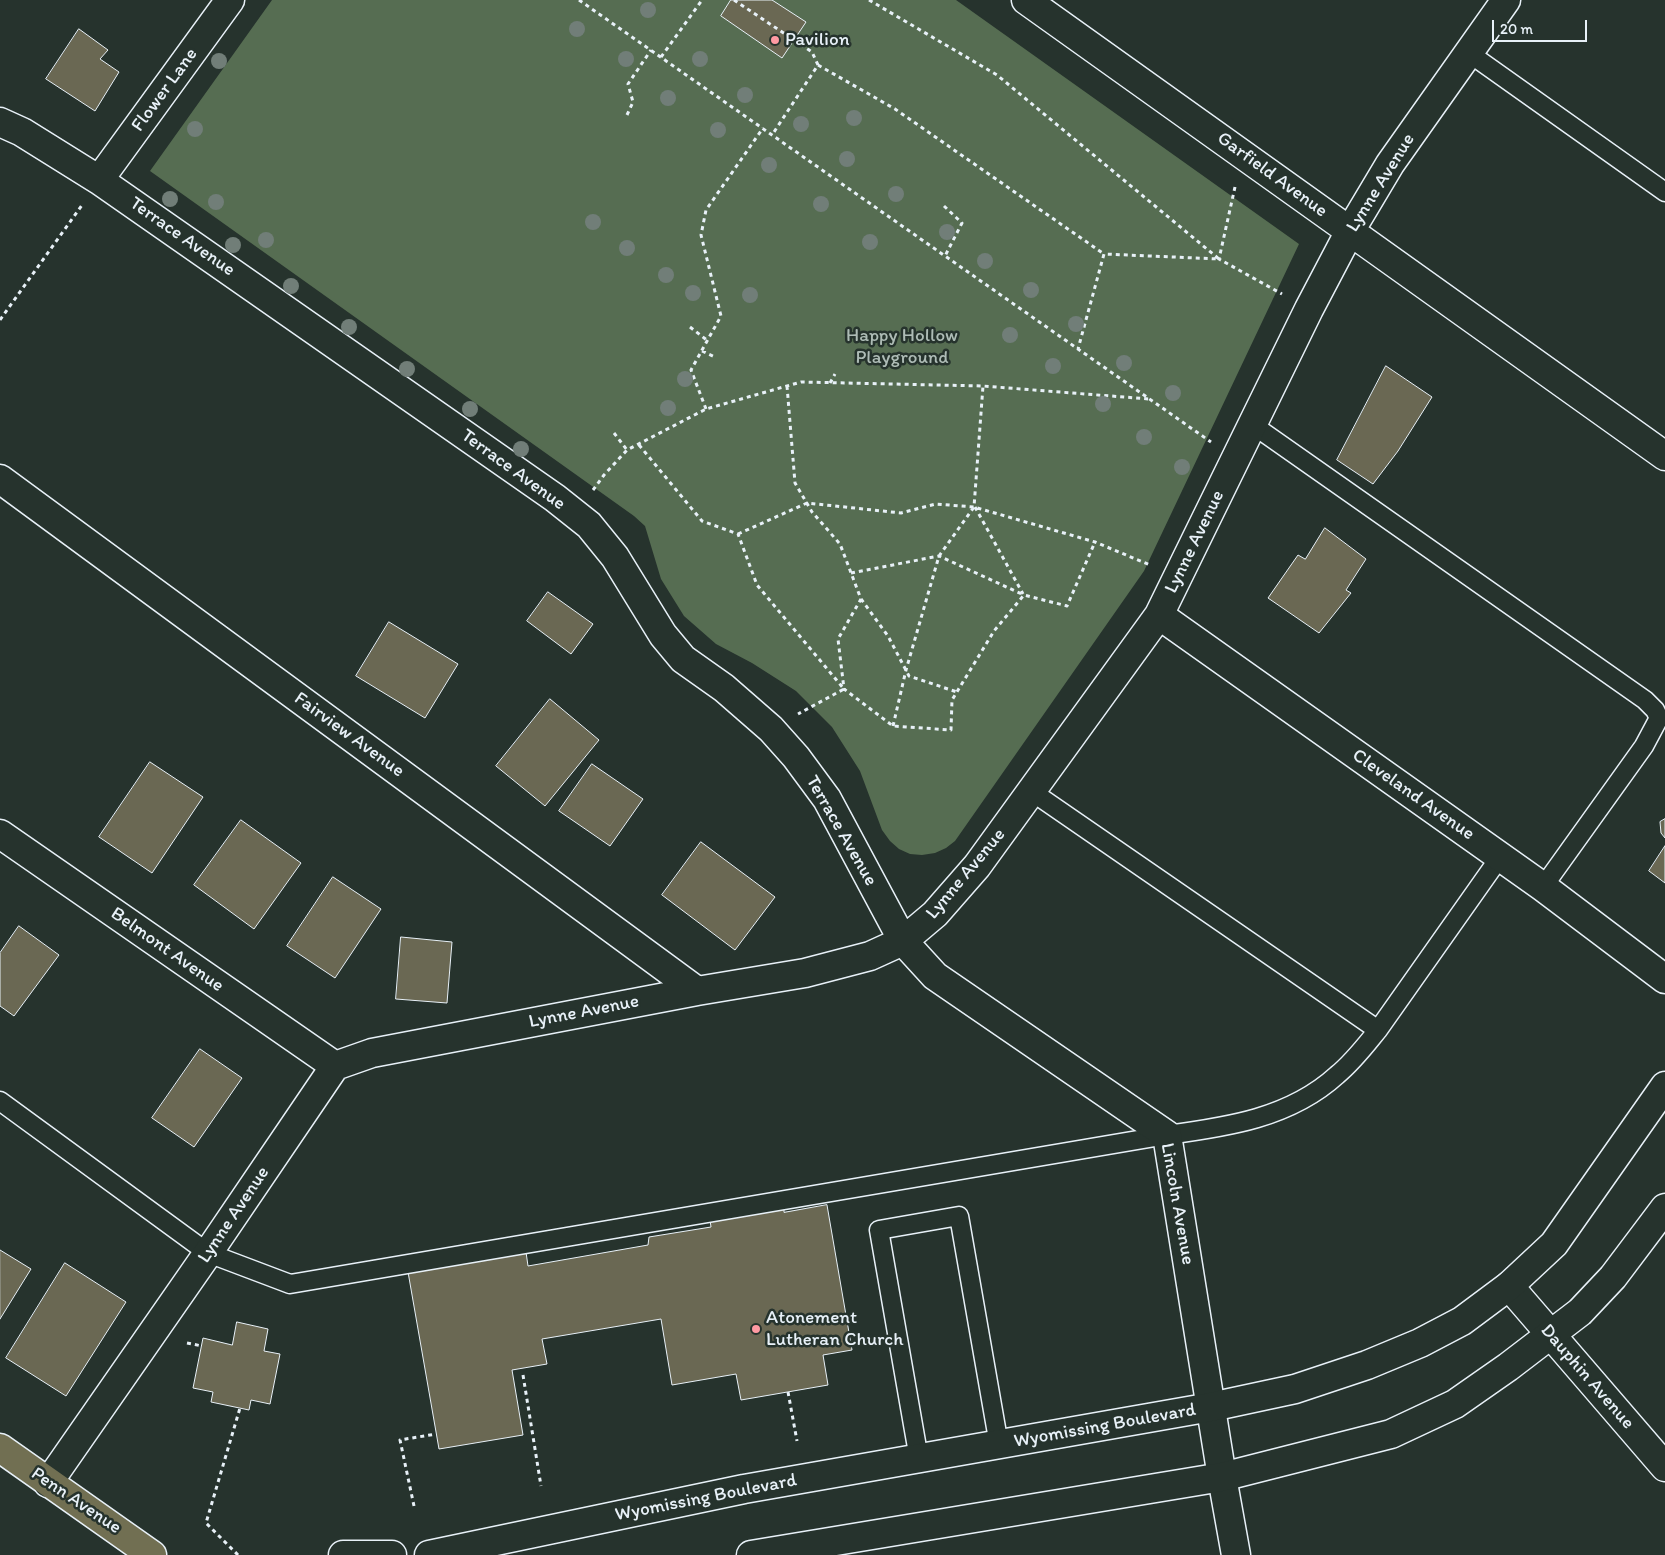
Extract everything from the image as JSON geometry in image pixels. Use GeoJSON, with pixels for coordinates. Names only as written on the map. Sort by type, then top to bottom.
{"type":"FeatureCollection","features":[{"type":"Feature","properties":{"kind":"main road","name":"Penn Avenue"},"geometry":{"type":"LineString","coordinates":[[0,1448],[152,1555]]}},
{"type":"Feature","properties":{"kind":"street","name":"Garfield Avenue"},"geometry":{"type":"LineString","coordinates":[[1026,0],[1665,456]]}},
{"type":"Feature","properties":{"kind":"street","name":"Lynne Avenue"},"geometry":{"type":"LineString","coordinates":[[48,1483],[335,1066],[372,1053],[697,991],[805,974],[870,956],[903,941],[935,914],[977,866],[1159,615],[1309,308],[1350,231],[1390,164],[1506,0]]}},
{"type":"Feature","properties":{"kind":"street","name":"Flower Lane"},"geometry":{"type":"LineString","coordinates":[[100,180],[222,3]]}},
{"type":"Feature","properties":{"kind":"street","name":"Terrace Avenue"},"geometry":{"type":"LineString","coordinates":[[0,122],[22,132],[100,180],[555,498],[589,526],[615,558],[663,636],[683,659],[724,688],[771,729],[796,757],[827,800],[903,941]]}},
{"type":"Feature","properties":{"kind":"street","name":"Fairview Avenue"},"geometry":{"type":"LineString","coordinates":[[0,479],[697,991]]}},
{"type":"Feature","properties":{"kind":"street","name":"Cleveland Avenue"},"geometry":{"type":"LineString","coordinates":[[1159,615],[1544,888],[1665,978]]}},
{"type":"Feature","properties":{"kind":"street","name":"Belmont Avenue"},"geometry":{"type":"LineString","coordinates":[[0,834],[335,1066]]}},
{"type":"Feature","properties":{"kind":"street","name":"Lincoln Avenue"},"geometry":{"type":"LineString","coordinates":[[903,941],[935,976],[1167,1136],[1210,1407],[1236,1555]]}},
{"type":"Feature","properties":{"kind":"street","name":"Wyomissing Boulevard"},"geometry":{"type":"LineString","coordinates":[[429,1555],[744,1489],[1210,1407],[1295,1389],[1367,1365],[1420,1344],[1462,1321],[1510,1286],[1554,1244],[1665,1086]]}},
{"type":"Feature","properties":{"kind":"street"},"geometry":{"type":"LineString","coordinates":[[751,1555],[1222,1477],[1391,1434],[1455,1404],[1508,1367],[1580,1312],[1613,1277],[1665,1208]]}},
{"type":"Feature","properties":{"kind":"street","name":"Dauphin Avenue"},"geometry":{"type":"LineString","coordinates":[[1510,1286],[1665,1467]]}},
{"type":"Feature","properties":{"kind":"street"},"geometry":{"type":"LineString","coordinates":[[343,1555],[392,1555]]}},
{"type":"Feature","properties":{"kind":"lane"},"geometry":{"type":"LineString","coordinates":[[1469,53],[1665,192]]}},
{"type":"Feature","properties":{"kind":"lane"},"geometry":{"type":"LineString","coordinates":[[1253,425],[1645,700],[1655,710],[1659,718],[1644,746],[1544,888]]}},
{"type":"Feature","properties":{"kind":"lane"},"geometry":{"type":"LineString","coordinates":[[1031,791],[1378,1030]]}},
{"type":"Feature","properties":{"kind":"lane"},"geometry":{"type":"LineString","coordinates":[[0,1101],[208,1253],[290,1284],[1217,1128],[1264,1117],[1288,1108],[1323,1087],[1338,1075],[1357,1055],[1378,1030],[1500,857]]}},
{"type":"Feature","properties":{"kind":"lane"},"geometry":{"type":"LineString","coordinates":[[919,1459],[879,1230],[959,1216],[999,1444]]}},
{"type":"Feature","properties":{"kind":"path"},"geometry":{"type":"LineString","coordinates":[[580,0],[1236,460]]}},
{"type":"Feature","properties":{"kind":"path"},"geometry":{"type":"LineString","coordinates":[[661,57],[702,0]]}},
{"type":"Feature","properties":{"kind":"path"},"geometry":{"type":"LineString","coordinates":[[734,0],[812,52],[818,65],[895,109],[1104,254],[1219,259]]}},
{"type":"Feature","properties":{"kind":"path"},"geometry":{"type":"LineString","coordinates":[[869,0],[997,75],[1219,259],[1309,308]]}},
{"type":"Feature","properties":{"kind":"path"},"geometry":{"type":"LineString","coordinates":[[627,115],[634,102],[628,84],[651,50]]}},
{"type":"Feature","properties":{"kind":"path"},"geometry":{"type":"LineString","coordinates":[[772,135],[818,65]]}},
{"type":"Feature","properties":{"kind":"path"},"geometry":{"type":"LineString","coordinates":[[706,409],[692,370],[721,316],[702,235],[706,210],[763,128]]}},
{"type":"Feature","properties":{"kind":"path"},"geometry":{"type":"LineString","coordinates":[[1219,259],[1243,154]]}},
{"type":"Feature","properties":{"kind":"path"},"geometry":{"type":"LineString","coordinates":[[0,320],[100,180]]}},
{"type":"Feature","properties":{"kind":"path"},"geometry":{"type":"LineString","coordinates":[[944,206],[962,223],[945,256]]}},
{"type":"Feature","properties":{"kind":"path"},"geometry":{"type":"LineString","coordinates":[[1078,349],[1104,254]]}},
{"type":"Feature","properties":{"kind":"path"},"geometry":{"type":"LineString","coordinates":[[690,327],[708,341]]}},
{"type":"Feature","properties":{"kind":"path"},"geometry":{"type":"LineString","coordinates":[[702,351],[715,357]]}},
{"type":"Feature","properties":{"kind":"path"},"geometry":{"type":"LineString","coordinates":[[830,383],[835,374]]}},
{"type":"Feature","properties":{"kind":"path"},"geometry":{"type":"LineString","coordinates":[[604,475],[627,450],[706,409],[801,382],[983,386],[1149,399]]}},
{"type":"Feature","properties":{"kind":"path"},"geometry":{"type":"LineString","coordinates":[[787,386],[795,483],[812,512],[840,544],[861,599],[888,636],[909,676],[957,692]]}},
{"type":"Feature","properties":{"kind":"path"},"geometry":{"type":"LineString","coordinates":[[893,726],[906,670],[939,556],[974,507],[983,386]]}},
{"type":"Feature","properties":{"kind":"path"},"geometry":{"type":"LineString","coordinates":[[614,433],[627,450]]}},
{"type":"Feature","properties":{"kind":"path"},"geometry":{"type":"LineString","coordinates":[[639,445],[702,521],[738,534],[807,503],[901,513],[936,504],[974,507],[1095,542],[1178,577]]}},
{"type":"Feature","properties":{"kind":"path"},"geometry":{"type":"LineString","coordinates":[[974,507],[1024,595]]}},
{"type":"Feature","properties":{"kind":"path"},"geometry":{"type":"LineString","coordinates":[[738,534],[757,585],[844,689],[893,726],[951,730],[952,700],[994,630],[1024,595]]}},
{"type":"Feature","properties":{"kind":"path"},"geometry":{"type":"LineString","coordinates":[[851,573],[939,556],[1024,595],[1066,606],[1095,542]]}},
{"type":"Feature","properties":{"kind":"path"},"geometry":{"type":"LineString","coordinates":[[844,689],[838,639],[861,599]]}},
{"type":"Feature","properties":{"kind":"path"},"geometry":{"type":"LineString","coordinates":[[771,729],[844,689]]}},
{"type":"Feature","properties":{"kind":"path"},"geometry":{"type":"LineString","coordinates":[[187,1343],[202,1346]]}},
{"type":"Feature","properties":{"kind":"path"},"geometry":{"type":"LineString","coordinates":[[523,1375],[540,1486]]}},
{"type":"Feature","properties":{"kind":"path"},"geometry":{"type":"LineString","coordinates":[[788,1392],[797,1441]]}},
{"type":"Feature","properties":{"kind":"path"},"geometry":{"type":"LineString","coordinates":[[238,1555],[206,1523],[240,1408]]}},
{"type":"Feature","properties":{"kind":"path"},"geometry":{"type":"LineString","coordinates":[[414,1506],[400,1440],[436,1434]]}},
{"type":"Feature","properties":{"kind":"green space","name":"Happy Hollow Playground"},"geometry":{"type":"Polygon","coordinates":[[[272,0],[956,0],[1299,244],[1144,571],[955,841],[935,853],[922,855],[910,854],[899,849],[890,841],[882,830],[860,771],[832,727],[796,691],[752,663],[716,644],[684,616],[661,579],[645,526],[634,516],[150,171],[272,0]]]}},
{"type":"Feature","properties":{"kind":"building","name":"Pavilion"},"geometry":{"type":"Polygon","coordinates":[[[731,0],[772,0],[806,22],[782,58],[721,16],[731,0]]]}},
{"type":"Feature","properties":{"kind":"building"},"geometry":{"type":"Polygon","coordinates":[[[79,29],[108,50],[100,59],[119,72],[95,111],[46,79],[79,29]]]}},
{"type":"Feature","properties":{"kind":"building"},"geometry":{"type":"Polygon","coordinates":[[[1386,366],[1432,397],[1398,451],[1373,484],[1337,460],[1386,366]]]}},
{"type":"Feature","properties":{"kind":"building"},"geometry":{"type":"Polygon","coordinates":[[[1325,528],[1366,559],[1346,590],[1351,593],[1319,633],[1268,598],[1298,555],[1305,559],[1325,528]]]}},
{"type":"Feature","properties":{"kind":"building"},"geometry":{"type":"Polygon","coordinates":[[[548,592],[593,624],[571,654],[527,621],[548,592]]]}},
{"type":"Feature","properties":{"kind":"building"},"geometry":{"type":"Polygon","coordinates":[[[389,622],[458,664],[425,718],[356,676],[389,622]]]}},
{"type":"Feature","properties":{"kind":"building"},"geometry":{"type":"Polygon","coordinates":[[[550,699],[599,740],[545,806],[496,766],[550,699]]]}},
{"type":"Feature","properties":{"kind":"building"},"geometry":{"type":"Polygon","coordinates":[[[150,762],[203,797],[152,873],[99,837],[150,762]]]}},
{"type":"Feature","properties":{"kind":"building"},"geometry":{"type":"Polygon","coordinates":[[[592,764],[643,799],[610,846],[559,811],[592,764]]]}},
{"type":"Feature","properties":{"kind":"building"},"geometry":{"type":"Polygon","coordinates":[[[1665,819],[1665,838],[1661,833],[1660,822],[1665,819]]]}},
{"type":"Feature","properties":{"kind":"building"},"geometry":{"type":"Polygon","coordinates":[[[241,820],[301,863],[254,929],[194,885],[241,820]]]}},
{"type":"Feature","properties":{"kind":"building"},"geometry":{"type":"Polygon","coordinates":[[[701,842],[775,897],[735,950],[662,895],[701,842]]]}},
{"type":"Feature","properties":{"kind":"building"},"geometry":{"type":"Polygon","coordinates":[[[1665,846],[1665,883],[1649,871],[1665,846]]]}},
{"type":"Feature","properties":{"kind":"building"},"geometry":{"type":"Polygon","coordinates":[[[333,877],[381,909],[335,978],[287,946],[333,877]]]}},
{"type":"Feature","properties":{"kind":"building"},"geometry":{"type":"Polygon","coordinates":[[[19,926],[59,955],[14,1016],[0,1006],[0,953],[19,926]]]}},
{"type":"Feature","properties":{"kind":"building"},"geometry":{"type":"Polygon","coordinates":[[[401,937],[452,942],[447,1003],[396,999],[401,937]]]}},
{"type":"Feature","properties":{"kind":"building"},"geometry":{"type":"Polygon","coordinates":[[[200,1049],[242,1078],[194,1147],[152,1118],[200,1049]]]}},
{"type":"Feature","properties":{"kind":"building","name":"Atonement Lutheran Church"},"geometry":{"type":"Polygon","coordinates":[[[827,1205],[852,1350],[823,1355],[828,1385],[741,1400],[736,1374],[672,1385],[661,1319],[542,1339],[547,1364],[512,1370],[523,1435],[439,1449],[408,1272],[526,1252],[528,1266],[648,1245],[649,1237],[711,1227],[710,1220],[784,1207],[784,1212],[827,1205]]]}},
{"type":"Feature","properties":{"kind":"building"},"geometry":{"type":"Polygon","coordinates":[[[0,1250],[31,1269],[0,1319],[0,1250]]]}},
{"type":"Feature","properties":{"kind":"building"},"geometry":{"type":"Polygon","coordinates":[[[65,1263],[126,1302],[66,1396],[6,1358],[65,1263]]]}},
{"type":"Feature","properties":{"kind":"building"},"geometry":{"type":"Polygon","coordinates":[[[237,1322],[268,1329],[264,1351],[280,1354],[270,1404],[251,1400],[249,1410],[211,1402],[213,1392],[193,1388],[203,1338],[232,1345],[237,1322]]]}},
{"type":"Feature","properties":{"kind":"place","name":"Pavilion"},"geometry":{"type":"Point","coordinates":[775,40]}},
{"type":"Feature","properties":{"kind":"place","name":"Atonement Lutheran Church"},"geometry":{"type":"Point","coordinates":[756,1329]}}]}
